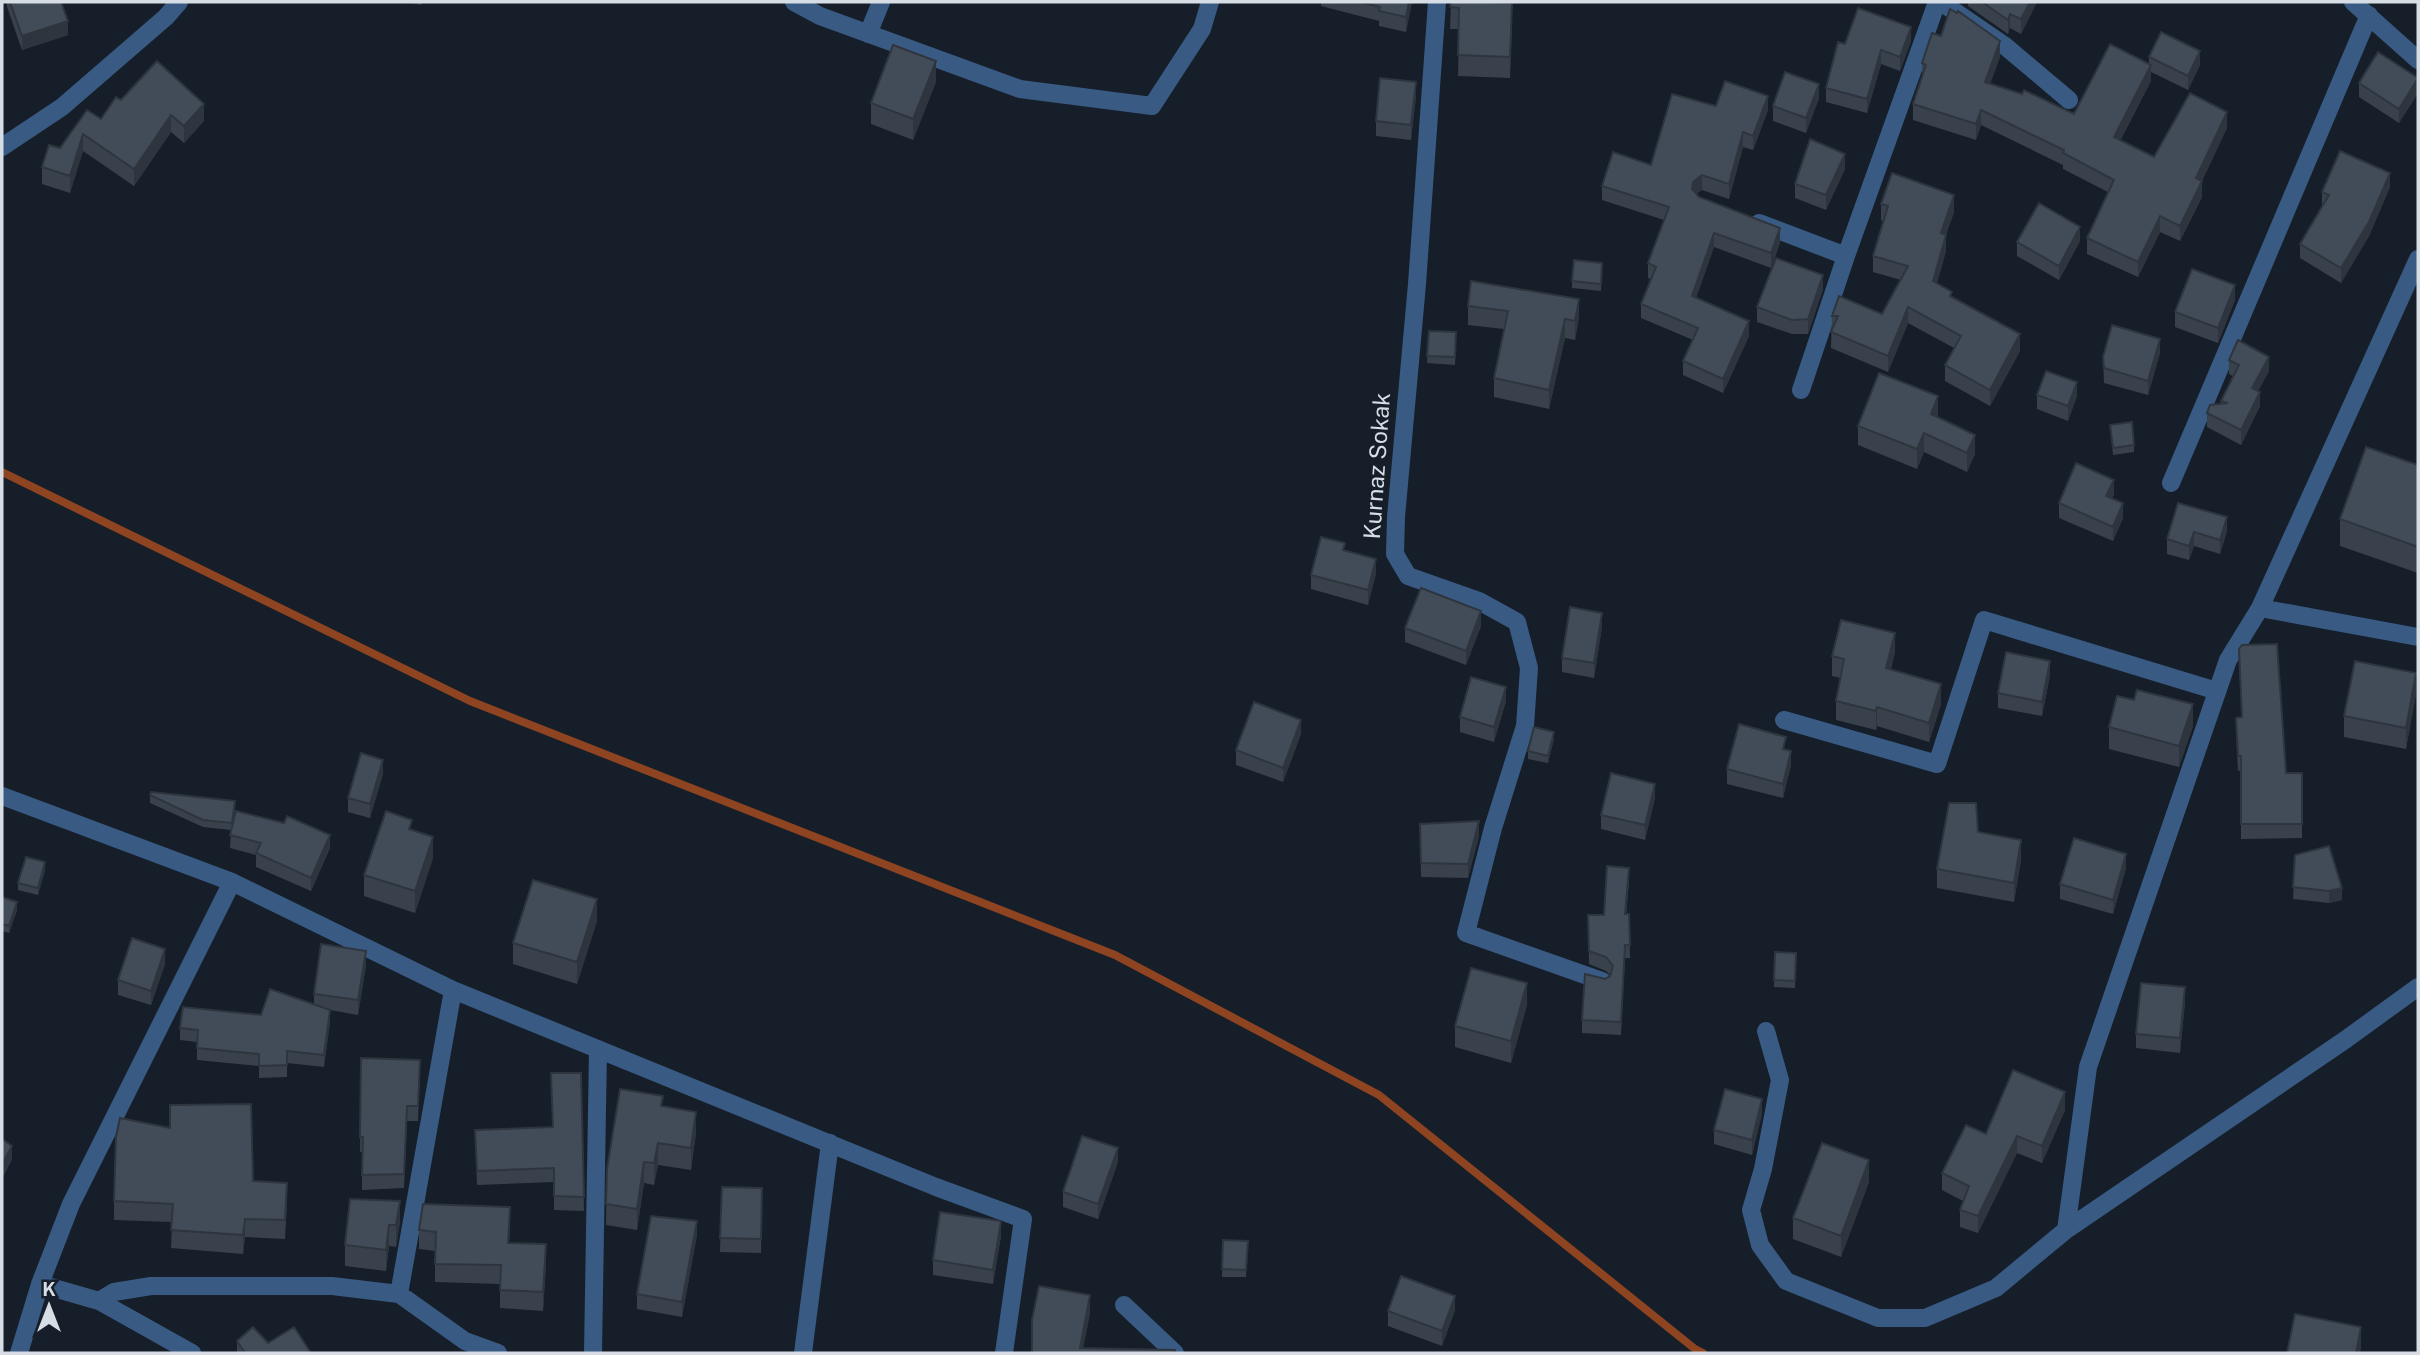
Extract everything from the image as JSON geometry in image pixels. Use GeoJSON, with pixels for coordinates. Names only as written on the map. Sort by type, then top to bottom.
{"type":"FeatureCollection","features":[{"type":"Feature","properties":{"kind":"street"},"geometry":{"type":"LineString","coordinates":[[2,147],[62,107],[166,17],[179,2]]}},
{"type":"Feature","properties":{"kind":"street"},"geometry":{"type":"LineString","coordinates":[[794,2],[820,16],[1020,89],[1152,106],[1202,29],[1210,2]]}},
{"type":"Feature","properties":{"kind":"street"},"geometry":{"type":"LineString","coordinates":[[868,34],[881,2]]}},
{"type":"Feature","properties":{"kind":"street","name":"Kurnaz Sokak"},"geometry":{"type":"LineString","coordinates":[[1437,2],[1417,284],[1395,517],[1395,554],[1408,576],[1479,601],[1517,622],[1529,668],[1525,726],[1493,828],[1466,933],[1602,981]]}},
{"type":"Feature","properties":{"kind":"street"},"geometry":{"type":"LineString","coordinates":[[1801,390],[1846,256],[1939,2],[2005,46],[2069,100]]}},
{"type":"Feature","properties":{"kind":"street"},"geometry":{"type":"LineString","coordinates":[[2353,2],[2418,60]]}},
{"type":"Feature","properties":{"kind":"street"},"geometry":{"type":"LineString","coordinates":[[2171,483],[2369,15]]}},
{"type":"Feature","properties":{"kind":"street"},"geometry":{"type":"LineString","coordinates":[[1742,216],[1846,256]]}},
{"type":"Feature","properties":{"kind":"street"},"geometry":{"type":"LineString","coordinates":[[2066,1230],[2088,1067],[2228,660],[2260,608],[2418,259]]}},
{"type":"Feature","properties":{"kind":"street"},"geometry":{"type":"LineString","coordinates":[[2260,608],[2418,637]]}},
{"type":"Feature","properties":{"kind":"street"},"geometry":{"type":"LineString","coordinates":[[1784,720],[1937,764],[1984,620],[2217,691]]}},
{"type":"Feature","properties":{"kind":"street"},"geometry":{"type":"LineString","coordinates":[[2,796],[232,882],[453,990],[1023,1219],[1004,1353]]}},
{"type":"Feature","properties":{"kind":"street"},"geometry":{"type":"LineString","coordinates":[[19,1353],[40,1284],[71,1204],[232,882]]}},
{"type":"Feature","properties":{"kind":"street"},"geometry":{"type":"LineString","coordinates":[[1766,1031],[1780,1080],[1763,1169],[1751,1210],[1760,1245],[1786,1280],[1878,1318],[1925,1318],[1996,1288],[2066,1230],[2346,1040],[2418,987]]}},
{"type":"Feature","properties":{"kind":"street"},"geometry":{"type":"LineString","coordinates":[[399,1294],[453,990]]}},
{"type":"Feature","properties":{"kind":"street"},"geometry":{"type":"LineString","coordinates":[[593,1353],[598,1049]]}},
{"type":"Feature","properties":{"kind":"street"},"geometry":{"type":"LineString","coordinates":[[803,1353],[831,1143]]}},
{"type":"Feature","properties":{"kind":"street"},"geometry":{"type":"LineString","coordinates":[[40,1284],[99,1301],[192,1353]]}},
{"type":"Feature","properties":{"kind":"street"},"geometry":{"type":"LineString","coordinates":[[99,1301],[114,1292],[151,1286],[332,1286],[399,1294],[464,1340],[498,1353]]}},
{"type":"Feature","properties":{"kind":"street"},"geometry":{"type":"LineString","coordinates":[[1124,1305],[1175,1353]]}},
{"type":"Feature","properties":{"kind":"building"},"geometry":{"type":"Polygon","coordinates":[[[10,2],[61,2],[68,21],[22,36],[10,2]]]}},
{"type":"Feature","properties":{"kind":"building"},"geometry":{"type":"Polygon","coordinates":[[[1360,2],[1409,2],[1406,17],[1379,11],[1380,7],[1360,2]]]}},
{"type":"Feature","properties":{"kind":"building"},"geometry":{"type":"Polygon","coordinates":[[[1451,2],[1512,3],[1510,57],[1458,55],[1459,8],[1450,7],[1451,2]]]}},
{"type":"Feature","properties":{"kind":"building"},"geometry":{"type":"Polygon","coordinates":[[[1982,2],[2030,2],[2021,19],[2010,14],[2008,20],[1982,2]]]}},
{"type":"Feature","properties":{"kind":"building"},"geometry":{"type":"Polygon","coordinates":[[[1858,8],[1911,27],[1900,57],[1881,50],[1867,99],[1826,88],[1838,42],[1845,44],[1858,8]]]}},
{"type":"Feature","properties":{"kind":"building"},"geometry":{"type":"Polygon","coordinates":[[[1950,9],[1957,13],[1958,11],[2000,41],[1985,82],[2022,94],[2024,90],[2074,114],[2110,44],[2151,65],[2114,137],[2154,157],[2190,93],[2227,112],[2196,178],[2202,181],[2180,226],[2160,216],[2138,262],[2087,238],[2114,180],[2063,153],[2064,150],[1981,110],[1976,124],[1913,104],[1926,65],[1922,63],[1932,33],[1941,36],[1950,9]]]}},
{"type":"Feature","properties":{"kind":"building"},"geometry":{"type":"Polygon","coordinates":[[[2161,32],[2200,51],[2188,76],[2149,57],[2161,32]]]}},
{"type":"Feature","properties":{"kind":"building"},"geometry":{"type":"Polygon","coordinates":[[[893,45],[936,61],[913,119],[871,103],[893,45]]]}},
{"type":"Feature","properties":{"kind":"building"},"geometry":{"type":"Polygon","coordinates":[[[2378,52],[2418,78],[2399,109],[2359,83],[2378,52]]]}},
{"type":"Feature","properties":{"kind":"building"},"geometry":{"type":"Polygon","coordinates":[[[157,61],[204,104],[184,126],[171,115],[134,169],[83,134],[70,176],[42,167],[49,145],[60,148],[87,110],[101,119],[116,97],[121,100],[157,61]]]}},
{"type":"Feature","properties":{"kind":"building"},"geometry":{"type":"Polygon","coordinates":[[[1785,72],[1819,84],[1806,118],[1773,106],[1785,72]]]}},
{"type":"Feature","properties":{"kind":"building"},"geometry":{"type":"Polygon","coordinates":[[[1380,78],[1416,82],[1411,125],[1376,121],[1380,78]]]}},
{"type":"Feature","properties":{"kind":"building"},"geometry":{"type":"Polygon","coordinates":[[[1725,81],[1768,96],[1753,136],[1743,132],[1729,184],[1702,175],[1693,182],[1692,189],[1699,197],[1780,228],[1771,253],[1714,233],[1692,296],[1749,321],[1723,379],[1683,361],[1698,328],[1641,304],[1656,267],[1648,263],[1669,207],[1602,186],[1613,152],[1651,165],[1672,94],[1716,106],[1725,81]]]}},
{"type":"Feature","properties":{"kind":"building"},"geometry":{"type":"Polygon","coordinates":[[[1810,139],[1845,154],[1826,195],[1795,184],[1810,139]]]}},
{"type":"Feature","properties":{"kind":"building"},"geometry":{"type":"Polygon","coordinates":[[[2340,151],[2390,173],[2369,222],[2341,268],[2300,244],[2329,195],[2322,192],[2340,151]]]}},
{"type":"Feature","properties":{"kind":"building"},"geometry":{"type":"Polygon","coordinates":[[[1892,173],[1954,195],[1941,233],[1946,235],[1933,281],[1952,292],[1950,296],[2020,334],[1990,390],[1945,365],[1961,336],[1908,307],[1888,356],[1831,332],[1838,316],[1832,316],[1839,296],[1882,314],[1908,266],[1873,256],[1888,206],[1881,204],[1892,173]]]}},
{"type":"Feature","properties":{"kind":"building"},"geometry":{"type":"Polygon","coordinates":[[[2039,203],[2080,227],[2059,266],[2017,242],[2039,203]]]}},
{"type":"Feature","properties":{"kind":"building"},"geometry":{"type":"Polygon","coordinates":[[[1776,258],[1823,275],[1808,319],[1792,320],[1757,307],[1776,258]]]}},
{"type":"Feature","properties":{"kind":"building"},"geometry":{"type":"Polygon","coordinates":[[[1574,260],[1602,263],[1601,284],[1572,281],[1574,260]]]}},
{"type":"Feature","properties":{"kind":"building"},"geometry":{"type":"Polygon","coordinates":[[[2192,269],[2235,285],[2218,328],[2175,312],[2192,269]]]}},
{"type":"Feature","properties":{"kind":"building"},"geometry":{"type":"Polygon","coordinates":[[[1471,281],[1579,299],[1575,321],[1565,319],[1549,390],[1494,378],[1508,311],[1468,306],[1471,281]]]}},
{"type":"Feature","properties":{"kind":"building"},"geometry":{"type":"Polygon","coordinates":[[[2112,325],[2160,339],[2148,381],[2104,368],[2103,357],[2112,325]]]}},
{"type":"Feature","properties":{"kind":"building"},"geometry":{"type":"Polygon","coordinates":[[[1429,331],[1456,332],[1455,357],[1427,356],[1429,331]]]}},
{"type":"Feature","properties":{"kind":"building"},"geometry":{"type":"Polygon","coordinates":[[[2238,340],[2269,357],[2252,388],[2260,392],[2241,430],[2207,413],[2210,405],[2228,403],[2221,401],[2239,365],[2229,360],[2238,340]]]}},
{"type":"Feature","properties":{"kind":"building"},"geometry":{"type":"Polygon","coordinates":[[[2046,371],[2077,382],[2068,406],[2037,395],[2046,371]]]}},
{"type":"Feature","properties":{"kind":"building"},"geometry":{"type":"Polygon","coordinates":[[[1879,373],[1938,396],[1931,414],[1975,435],[1967,453],[1924,433],[1917,449],[1858,426],[1879,373]]]}},
{"type":"Feature","properties":{"kind":"building"},"geometry":{"type":"Polygon","coordinates":[[[2132,422],[2134,445],[2113,448],[2110,425],[2132,422]]]}},
{"type":"Feature","properties":{"kind":"building"},"geometry":{"type":"Polygon","coordinates":[[[2366,447],[2418,465],[2418,547],[2340,519],[2366,447]]]}},
{"type":"Feature","properties":{"kind":"building"},"geometry":{"type":"Polygon","coordinates":[[[2076,463],[2114,480],[2106,496],[2123,503],[2113,527],[2059,503],[2076,463]]]}},
{"type":"Feature","properties":{"kind":"building"},"geometry":{"type":"Polygon","coordinates":[[[2178,503],[2227,517],[2220,540],[2194,532],[2189,546],[2167,539],[2178,503]]]}},
{"type":"Feature","properties":{"kind":"building"},"geometry":{"type":"Polygon","coordinates":[[[1321,537],[1345,543],[1343,550],[1376,559],[1368,590],[1311,575],[1321,537]]]}},
{"type":"Feature","properties":{"kind":"building"},"geometry":{"type":"Polygon","coordinates":[[[1421,588],[1481,611],[1466,651],[1405,628],[1421,588]]]}},
{"type":"Feature","properties":{"kind":"building"},"geometry":{"type":"Polygon","coordinates":[[[1570,607],[1602,613],[1594,663],[1562,658],[1570,607]]]}},
{"type":"Feature","properties":{"kind":"building"},"geometry":{"type":"Polygon","coordinates":[[[1841,620],[1895,633],[1886,668],[1941,684],[1929,723],[1877,707],[1876,711],[1836,701],[1844,659],[1832,656],[1841,620]]]}},
{"type":"Feature","properties":{"kind":"building"},"geometry":{"type":"Polygon","coordinates":[[[2277,644],[2286,773],[2302,773],[2302,824],[2241,824],[2241,756],[2238,756],[2236,718],[2242,717],[2239,649],[2242,645],[2277,644]]]}},
{"type":"Feature","properties":{"kind":"building"},"geometry":{"type":"Polygon","coordinates":[[[2006,652],[2050,661],[2042,702],[1998,693],[2006,652]]]}},
{"type":"Feature","properties":{"kind":"building"},"geometry":{"type":"Polygon","coordinates":[[[2355,661],[2416,673],[2406,728],[2344,716],[2355,661]]]}},
{"type":"Feature","properties":{"kind":"building"},"geometry":{"type":"Polygon","coordinates":[[[1471,677],[1506,687],[1494,727],[1460,717],[1471,677]]]}},
{"type":"Feature","properties":{"kind":"building"},"geometry":{"type":"Polygon","coordinates":[[[2137,690],[2193,704],[2179,746],[2109,727],[2117,696],[2134,700],[2137,690]]]}},
{"type":"Feature","properties":{"kind":"building"},"geometry":{"type":"Polygon","coordinates":[[[1254,702],[1301,720],[1283,768],[1236,750],[1254,702]]]}},
{"type":"Feature","properties":{"kind":"building"},"geometry":{"type":"Polygon","coordinates":[[[1739,724],[1786,737],[1783,749],[1791,751],[1783,784],[1727,769],[1739,724]]]}},
{"type":"Feature","properties":{"kind":"building"},"geometry":{"type":"Polygon","coordinates":[[[1534,727],[1554,732],[1548,756],[1528,751],[1534,727]]]}},
{"type":"Feature","properties":{"kind":"building"},"geometry":{"type":"Polygon","coordinates":[[[361,753],[383,760],[370,804],[348,798],[361,753]]]}},
{"type":"Feature","properties":{"kind":"building"},"geometry":{"type":"Polygon","coordinates":[[[1611,773],[1655,784],[1645,825],[1601,815],[1611,773]]]}},
{"type":"Feature","properties":{"kind":"building"},"geometry":{"type":"Polygon","coordinates":[[[151,792],[235,801],[232,823],[203,820],[150,795],[151,792]]]}},
{"type":"Feature","properties":{"kind":"building"},"geometry":{"type":"Polygon","coordinates":[[[1949,803],[1976,803],[1978,832],[2021,840],[2014,883],[1937,869],[1949,803]]]}},
{"type":"Feature","properties":{"kind":"building"},"geometry":{"type":"Polygon","coordinates":[[[236,811],[284,823],[287,816],[330,835],[311,878],[256,853],[261,843],[230,835],[236,811]]]}},
{"type":"Feature","properties":{"kind":"building"},"geometry":{"type":"Polygon","coordinates":[[[386,811],[412,820],[409,829],[433,837],[415,891],[364,875],[386,811]]]}},
{"type":"Feature","properties":{"kind":"building"},"geometry":{"type":"Polygon","coordinates":[[[1479,821],[1468,864],[1421,863],[1420,824],[1479,821]]]}},
{"type":"Feature","properties":{"kind":"building"},"geometry":{"type":"Polygon","coordinates":[[[2074,838],[2126,854],[2113,900],[2060,884],[2074,838]]]}},
{"type":"Feature","properties":{"kind":"building"},"geometry":{"type":"Polygon","coordinates":[[[2329,846],[2342,888],[2329,891],[2293,887],[2295,855],[2329,846]]]}},
{"type":"Feature","properties":{"kind":"building"},"geometry":{"type":"Polygon","coordinates":[[[26,857],[45,862],[38,888],[18,883],[26,857]]]}},
{"type":"Feature","properties":{"kind":"building"},"geometry":{"type":"Polygon","coordinates":[[[1607,866],[1629,868],[1625,914],[1629,914],[1630,945],[1625,945],[1621,1022],[1582,1020],[1585,974],[1605,979],[1610,976],[1613,966],[1606,957],[1589,951],[1588,915],[1604,915],[1607,866]]]}},
{"type":"Feature","properties":{"kind":"building"},"geometry":{"type":"Polygon","coordinates":[[[533,880],[597,899],[577,962],[513,943],[533,880]]]}},
{"type":"Feature","properties":{"kind":"building"},"geometry":{"type":"Polygon","coordinates":[[[2,897],[17,902],[9,926],[2,924],[2,897]]]}},
{"type":"Feature","properties":{"kind":"building"},"geometry":{"type":"Polygon","coordinates":[[[132,938],[165,949],[151,991],[118,980],[132,938]]]}},
{"type":"Feature","properties":{"kind":"building"},"geometry":{"type":"Polygon","coordinates":[[[321,944],[366,951],[358,1000],[314,994],[321,944]]]}},
{"type":"Feature","properties":{"kind":"building"},"geometry":{"type":"Polygon","coordinates":[[[1775,952],[1796,953],[1795,981],[1774,980],[1775,952]]]}},
{"type":"Feature","properties":{"kind":"building"},"geometry":{"type":"Polygon","coordinates":[[[1471,968],[1527,983],[1511,1041],[1455,1026],[1471,968]]]}},
{"type":"Feature","properties":{"kind":"building"},"geometry":{"type":"Polygon","coordinates":[[[2141,983],[2185,987],[2180,1038],[2136,1034],[2141,983]]]}},
{"type":"Feature","properties":{"kind":"building"},"geometry":{"type":"Polygon","coordinates":[[[270,989],[330,1010],[324,1055],[287,1051],[287,1065],[259,1066],[259,1054],[197,1048],[198,1030],[180,1028],[183,1007],[261,1015],[270,989]]]}},
{"type":"Feature","properties":{"kind":"building"},"geometry":{"type":"Polygon","coordinates":[[[361,1058],[420,1060],[418,1106],[407,1106],[404,1174],[362,1175],[361,1058]]]}},
{"type":"Feature","properties":{"kind":"building"},"geometry":{"type":"Polygon","coordinates":[[[2013,1070],[2065,1092],[2042,1146],[2017,1136],[1978,1216],[1960,1210],[1969,1186],[1942,1173],[1966,1125],[1986,1134],[2013,1070]]]}},
{"type":"Feature","properties":{"kind":"building"},"geometry":{"type":"Polygon","coordinates":[[[551,1073],[581,1073],[584,1197],[554,1196],[554,1168],[477,1171],[475,1130],[553,1127],[551,1073]]]}},
{"type":"Feature","properties":{"kind":"building"},"geometry":{"type":"Polygon","coordinates":[[[620,1089],[663,1096],[661,1106],[696,1112],[691,1148],[658,1143],[654,1163],[644,1162],[637,1209],[606,1204],[607,1169],[620,1089]]]}},
{"type":"Feature","properties":{"kind":"building"},"geometry":{"type":"Polygon","coordinates":[[[1725,1089],[1762,1099],[1752,1140],[1714,1130],[1725,1089]]]}},
{"type":"Feature","properties":{"kind":"building"},"geometry":{"type":"Polygon","coordinates":[[[251,1104],[253,1181],[287,1183],[285,1220],[245,1219],[243,1235],[171,1230],[173,1204],[114,1201],[116,1137],[120,1118],[170,1128],[170,1105],[251,1104]]]}},
{"type":"Feature","properties":{"kind":"building"},"geometry":{"type":"Polygon","coordinates":[[[1082,1136],[1118,1148],[1098,1204],[1063,1192],[1082,1136]]]}},
{"type":"Feature","properties":{"kind":"building"},"geometry":{"type":"Polygon","coordinates":[[[2,1139],[12,1146],[2,1164],[2,1139]]]}},
{"type":"Feature","properties":{"kind":"building"},"geometry":{"type":"Polygon","coordinates":[[[1822,1143],[1869,1160],[1841,1236],[1793,1218],[1822,1143]]]}},
{"type":"Feature","properties":{"kind":"building"},"geometry":{"type":"Polygon","coordinates":[[[722,1187],[762,1188],[761,1239],[720,1238],[722,1187]]]}},
{"type":"Feature","properties":{"kind":"building"},"geometry":{"type":"Polygon","coordinates":[[[350,1199],[400,1201],[396,1225],[389,1225],[386,1250],[345,1245],[350,1199]]]}},
{"type":"Feature","properties":{"kind":"building"},"geometry":{"type":"Polygon","coordinates":[[[423,1204],[510,1207],[508,1243],[546,1244],[543,1292],[500,1290],[501,1265],[435,1264],[436,1232],[419,1230],[423,1204]]]}},
{"type":"Feature","properties":{"kind":"building"},"geometry":{"type":"Polygon","coordinates":[[[940,1212],[1001,1221],[993,1270],[933,1260],[940,1212]]]}},
{"type":"Feature","properties":{"kind":"building"},"geometry":{"type":"Polygon","coordinates":[[[651,1216],[697,1221],[682,1302],[637,1294],[651,1216]]]}},
{"type":"Feature","properties":{"kind":"building"},"geometry":{"type":"Polygon","coordinates":[[[1223,1240],[1248,1241],[1246,1270],[1222,1269],[1223,1240]]]}},
{"type":"Feature","properties":{"kind":"building"},"geometry":{"type":"Polygon","coordinates":[[[1401,1276],[1455,1296],[1442,1331],[1388,1311],[1401,1276]]]}},
{"type":"Feature","properties":{"kind":"building"},"geometry":{"type":"Polygon","coordinates":[[[1039,1286],[1090,1295],[1080,1348],[1175,1350],[1175,1353],[1032,1353],[1032,1320],[1039,1286]]]}},
{"type":"Feature","properties":{"kind":"building"},"geometry":{"type":"Polygon","coordinates":[[[2295,1314],[2361,1327],[2356,1353],[2287,1353],[2295,1314]]]}},
{"type":"Feature","properties":{"kind":"building"},"geometry":{"type":"Polygon","coordinates":[[[253,1327],[268,1343],[294,1327],[311,1353],[245,1353],[237,1341],[253,1327]]]}},
{"type":"Feature","properties":{"kind":"waterway"},"geometry":{"type":"LineString","coordinates":[[2,472],[470,701],[1115,955],[1379,1095],[1703,1353]]}}]}
